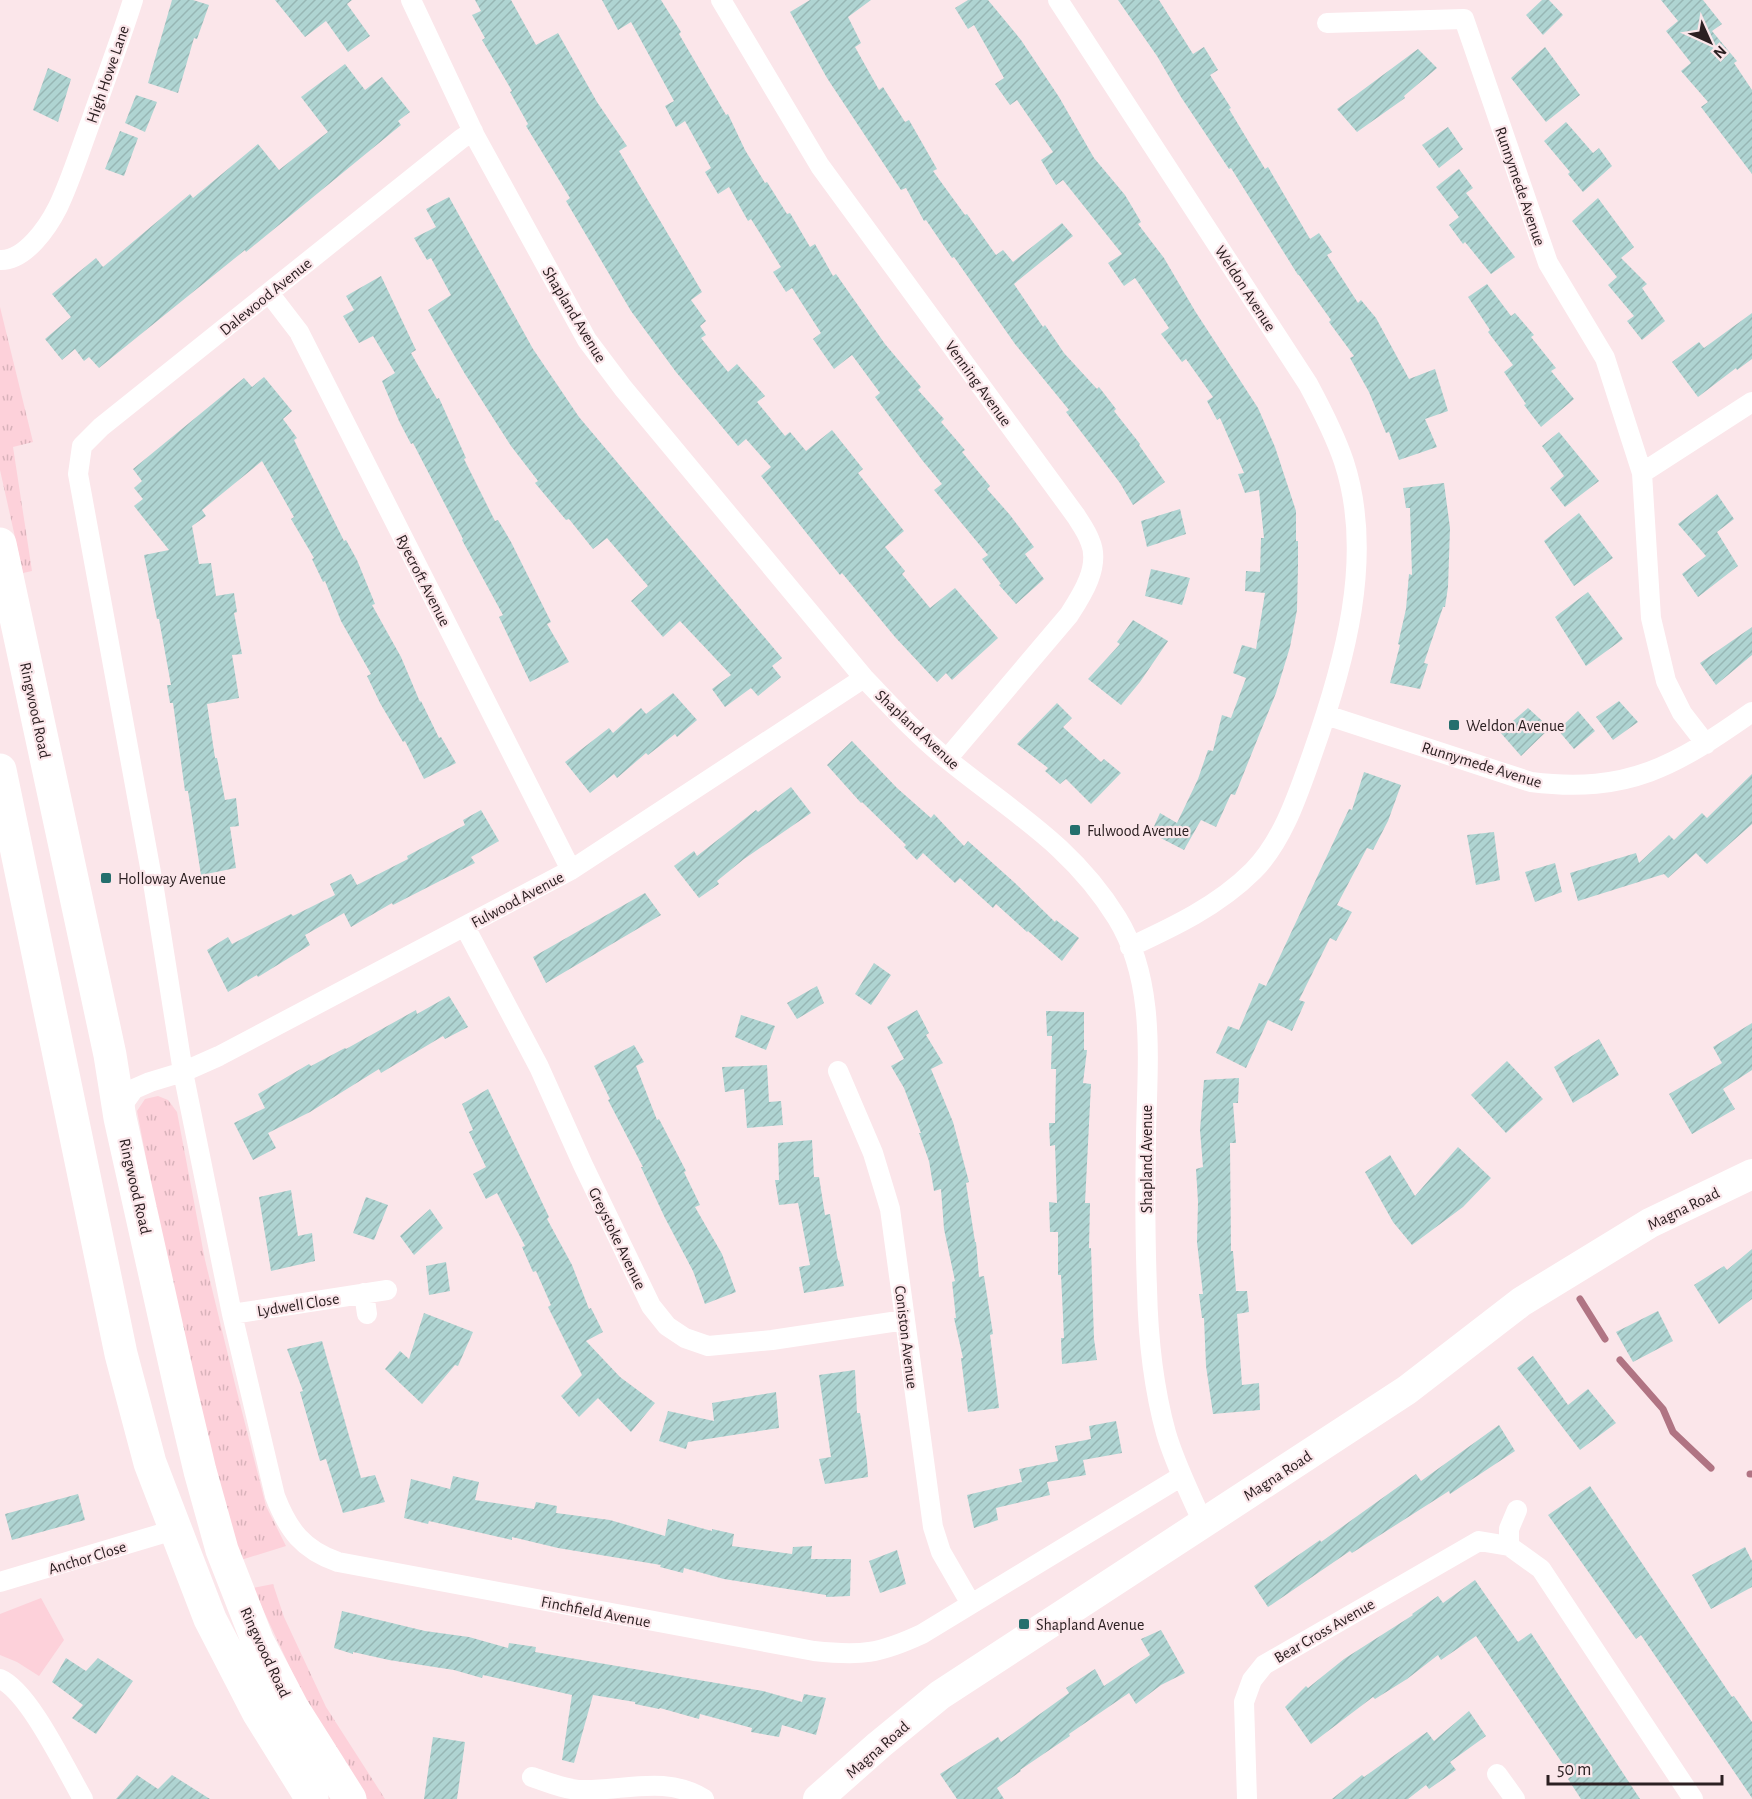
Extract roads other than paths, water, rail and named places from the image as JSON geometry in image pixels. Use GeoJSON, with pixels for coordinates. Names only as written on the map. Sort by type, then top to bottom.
{"type":"FeatureCollection","features":[{"type":"Feature","properties":{"kind":"highway","name":"Ringwood Road"},"geometry":{"type":"LineString","coordinates":[[0,544],[110,1055],[120,1118],[187,1414],[222,1550],[258,1642],[292,1707],[350,1799]]}},
{"type":"Feature","properties":{"kind":"highway","name":"Ringwood Road"},"geometry":{"type":"LineString","coordinates":[[0,770],[122,1354],[150,1463],[174,1530],[215,1629],[258,1712],[312,1799]]}},
{"type":"Feature","properties":{"kind":"main road","name":"Magna Road"},"geometry":{"type":"LineString","coordinates":[[832,1795],[879,1745],[940,1695],[1407,1390],[1521,1302],[1650,1223],[1752,1174]]}},
{"type":"Feature","properties":{"kind":"street","name":"High Howe Lane"},"geometry":{"type":"LineString","coordinates":[[0,260],[9,260],[29,247],[58,207],[133,0]]}},
{"type":"Feature","properties":{"kind":"street","name":"Shapland Avenue"},"geometry":{"type":"LineString","coordinates":[[411,0],[473,131],[587,340],[623,388],[864,678],[907,723],[947,759],[1036,826],[1068,855],[1102,896],[1118,920],[1138,972],[1148,1033],[1145,1188],[1150,1347],[1159,1404],[1167,1435],[1203,1523]]}},
{"type":"Feature","properties":{"kind":"street","name":"Venning Avenue"},"geometry":{"type":"LineString","coordinates":[[721,0],[820,166],[1076,516],[1091,542],[1092,568],[1083,593],[1069,615],[947,759]]}},
{"type":"Feature","properties":{"kind":"street","name":"Weldon Avenue"},"geometry":{"type":"LineString","coordinates":[[1058,0],[1308,384],[1329,423],[1344,464],[1352,500],[1357,548],[1355,592],[1344,652],[1326,715],[1302,782],[1287,819],[1273,845],[1254,870],[1198,913],[1130,947]]}},
{"type":"Feature","properties":{"kind":"street","name":"Runnymede Avenue"},"geometry":{"type":"LineString","coordinates":[[1327,23],[1464,19],[1548,263],[1605,358],[1642,473],[1651,618],[1662,666],[1666,681],[1682,713],[1706,744]]}},
{"type":"Feature","properties":{"kind":"street","name":"Dalewood Avenue"},"geometry":{"type":"LineString","coordinates":[[183,1072],[154,889],[78,474],[82,446],[91,435],[473,131]]}},
{"type":"Feature","properties":{"kind":"street","name":"Ryecroft Avenue"},"geometry":{"type":"LineString","coordinates":[[269,293],[298,332],[571,870]]}},
{"type":"Feature","properties":{"kind":"street"},"geometry":{"type":"LineString","coordinates":[[1642,473],[1752,402]]}},
{"type":"Feature","properties":{"kind":"street","name":"Fulwood Avenue"},"geometry":{"type":"LineString","coordinates":[[120,1118],[124,1103],[134,1089],[183,1072],[219,1056],[571,870],[864,678]]}},
{"type":"Feature","properties":{"kind":"street","name":"Runnymede Avenue"},"geometry":{"type":"LineString","coordinates":[[1326,715],[1531,782],[1586,785],[1617,782],[1675,762],[1752,712]]}},
{"type":"Feature","properties":{"kind":"street","name":"Greystoke Avenue"},"geometry":{"type":"LineString","coordinates":[[465,927],[539,1067],[651,1306],[667,1326],[685,1338],[708,1346],[737,1345],[905,1320]]}},
{"type":"Feature","properties":{"kind":"street"},"geometry":{"type":"LineString","coordinates":[[110,1055],[121,1071],[136,1079],[150,1082]]}},
{"type":"Feature","properties":{"kind":"street","name":"Coniston Avenue"},"geometry":{"type":"LineString","coordinates":[[838,1071],[873,1153],[890,1209],[933,1527],[941,1552],[971,1604]]}},
{"type":"Feature","properties":{"kind":"street"},"geometry":{"type":"LineString","coordinates":[[183,1072],[232,1314]]}},
{"type":"Feature","properties":{"kind":"street","name":"Lydwell Close"},"geometry":{"type":"LineString","coordinates":[[232,1314],[387,1290]]}},
{"type":"Feature","properties":{"kind":"street"},"geometry":{"type":"LineString","coordinates":[[364,1293],[367,1314]]}},
{"type":"Feature","properties":{"kind":"street","name":"Finchfield Avenue"},"geometry":{"type":"LineString","coordinates":[[232,1314],[275,1496],[284,1519],[317,1555],[338,1562],[814,1651],[850,1654],[874,1652],[896,1646],[922,1634],[971,1604]]}},
{"type":"Feature","properties":{"kind":"street"},"geometry":{"type":"LineString","coordinates":[[971,1604],[1182,1476]]}},
{"type":"Feature","properties":{"kind":"street"},"geometry":{"type":"LineString","coordinates":[[1509,1546],[1509,1529],[1517,1510]]}},
{"type":"Feature","properties":{"kind":"street","name":"Anchor Close"},"geometry":{"type":"LineString","coordinates":[[0,1582],[174,1530]]}},
{"type":"Feature","properties":{"kind":"street","name":"Bear Cross Avenue"},"geometry":{"type":"LineString","coordinates":[[1247,1799],[1244,1702],[1252,1680],[1264,1665],[1479,1541],[1509,1546],[1541,1569],[1693,1799]]}},
{"type":"Feature","properties":{"kind":"street"},"geometry":{"type":"LineString","coordinates":[[0,1679],[8,1682],[28,1705],[83,1799]]}},
{"type":"Feature","properties":{"kind":"street"},"geometry":{"type":"LineString","coordinates":[[1497,1774],[1510,1798]]}},
{"type":"Feature","properties":{"kind":"street"},"geometry":{"type":"LineString","coordinates":[[532,1777],[578,1795],[669,1786],[694,1792],[704,1799]]}},
{"type":"Feature","properties":{"kind":"waterway"},"geometry":{"type":"LineString","coordinates":[[1580,1299],[1605,1339]]}},
{"type":"Feature","properties":{"kind":"waterway"},"geometry":{"type":"LineString","coordinates":[[1620,1360],[1663,1409],[1673,1432],[1711,1468]]}},
{"type":"Feature","properties":{"kind":"place","name":"Weldon Avenue"},"geometry":{"type":"Point","coordinates":[1454,725]}},
{"type":"Feature","properties":{"kind":"place","name":"Fulwood Avenue"},"geometry":{"type":"Point","coordinates":[1075,830]}},
{"type":"Feature","properties":{"kind":"place","name":"Holloway Avenue"},"geometry":{"type":"Point","coordinates":[106,878]}},
{"type":"Feature","properties":{"kind":"place","name":"Shapland Avenue"},"geometry":{"type":"Point","coordinates":[1024,1624]}}]}
